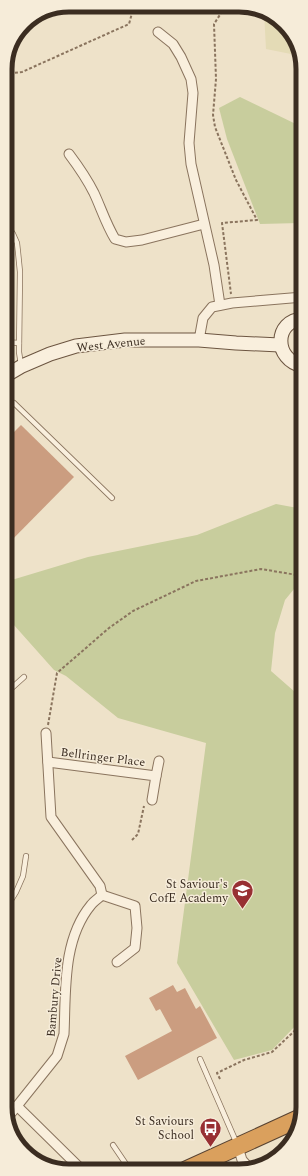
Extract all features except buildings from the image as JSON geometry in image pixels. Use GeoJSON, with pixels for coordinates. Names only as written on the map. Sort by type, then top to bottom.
{"type":"FeatureCollection","features":[{"type":"Feature","properties":{"kind":"highway"},"geometry":{"type":"LineString","coordinates":[[200,1164],[294,1121]]}},
{"type":"Feature","properties":{"kind":"street"},"geometry":{"type":"LineString","coordinates":[[158,32],[173,44],[191,79],[193,93],[188,143],[191,164],[214,265],[220,305]]}},
{"type":"Feature","properties":{"kind":"street"},"geometry":{"type":"LineString","coordinates":[[69,154],[94,192],[109,229],[115,239],[126,242],[142,240],[204,224]]}},
{"type":"Feature","properties":{"kind":"street"},"geometry":{"type":"LineString","coordinates":[[199,340],[203,318],[212,307],[232,303],[296,298]]}},
{"type":"Feature","properties":{"kind":"street"},"geometry":{"type":"LineString","coordinates":[[296,321],[287,326],[281,336],[280,345],[284,356],[296,364]]}},
{"type":"Feature","properties":{"kind":"street","name":"West Avenue"},"geometry":{"type":"LineString","coordinates":[[12,372],[50,354],[76,346],[125,340],[199,340],[280,345]]}},
{"type":"Feature","properties":{"kind":"street"},"geometry":{"type":"LineString","coordinates":[[46,733],[51,817],[100,886],[102,895],[135,906],[137,928],[135,948],[117,962]]}},
{"type":"Feature","properties":{"kind":"street","name":"Bellringer Place"},"geometry":{"type":"LineString","coordinates":[[152,800],[159,761]]}},
{"type":"Feature","properties":{"kind":"street","name":"Bellringer Place"},"geometry":{"type":"LineString","coordinates":[[48,762],[156,776]]}},
{"type":"Feature","properties":{"kind":"street","name":"Bambury Drive"},"geometry":{"type":"LineString","coordinates":[[12,1112],[57,1056],[64,1034],[68,961],[76,929],[91,905],[102,895]]}},
{"type":"Feature","properties":{"kind":"street"},"geometry":{"type":"LineString","coordinates":[[17,1106],[76,1164]]}},
{"type":"Feature","properties":{"kind":"street"},"geometry":{"type":"LineString","coordinates":[[238,1147],[242,1160],[246,1164]]}},
{"type":"Feature","properties":{"kind":"lane"},"geometry":{"type":"LineString","coordinates":[[12,232],[17,243],[20,272],[18,352],[22,366]]}},
{"type":"Feature","properties":{"kind":"lane"},"geometry":{"type":"LineString","coordinates":[[12,342],[19,343]]}},
{"type":"Feature","properties":{"kind":"lane"},"geometry":{"type":"LineString","coordinates":[[12,405],[14,403],[112,498]]}},
{"type":"Feature","properties":{"kind":"lane"},"geometry":{"type":"LineString","coordinates":[[12,688],[24,677]]}},
{"type":"Feature","properties":{"kind":"lane"},"geometry":{"type":"LineString","coordinates":[[12,899],[23,876],[26,856]]}},
{"type":"Feature","properties":{"kind":"lane"},"geometry":{"type":"LineString","coordinates":[[200,1059],[238,1147]]}},
{"type":"Feature","properties":{"kind":"lane"},"geometry":{"type":"LineString","coordinates":[[113,1145],[126,1164]]}},
{"type":"Feature","properties":{"kind":"path"},"geometry":{"type":"LineString","coordinates":[[12,73],[22,72],[129,24],[132,12]]}},
{"type":"Feature","properties":{"kind":"path"},"geometry":{"type":"LineString","coordinates":[[221,12],[214,24],[216,80],[213,115],[236,180],[257,220],[222,223],[232,303]]}},
{"type":"Feature","properties":{"kind":"path"},"geometry":{"type":"LineString","coordinates":[[46,733],[58,673],[109,628],[132,611],[196,581],[261,569],[296,575]]}},
{"type":"Feature","properties":{"kind":"path"},"geometry":{"type":"LineString","coordinates":[[132,840],[138,834],[144,804],[152,800]]}},
{"type":"Feature","properties":{"kind":"path"},"geometry":{"type":"LineString","coordinates":[[220,1079],[217,1073],[244,1060],[272,1052],[296,1030]]}},
{"type":"Feature","properties":{"kind":"shaded area"},"geometry":{"type":"Polygon","coordinates":[[[264,18],[282,31],[294,55],[266,49],[264,18]]]}},
{"type":"Feature","properties":{"kind":"green space"},"geometry":{"type":"Polygon","coordinates":[[[240,97],[296,124],[296,223],[260,224],[227,139],[219,108],[240,97]]]}},
{"type":"Feature","properties":{"kind":"green space"},"geometry":{"type":"Polygon","coordinates":[[[276,504],[296,508],[296,587],[285,600],[275,633],[271,671],[296,693],[296,1025],[272,1050],[234,1060],[177,963],[206,743],[118,718],[66,676],[54,670],[12,623],[12,580],[88,557],[197,535],[276,504]]]}},
{"type":"Feature","properties":{"kind":"place","name":"St Saviour's CofE Academy"},"geometry":{"type":"Point","coordinates":[243,910]}},
{"type":"Feature","properties":{"kind":"place","name":"St Saviours School"},"geometry":{"type":"Point","coordinates":[210,1148]}}]}
